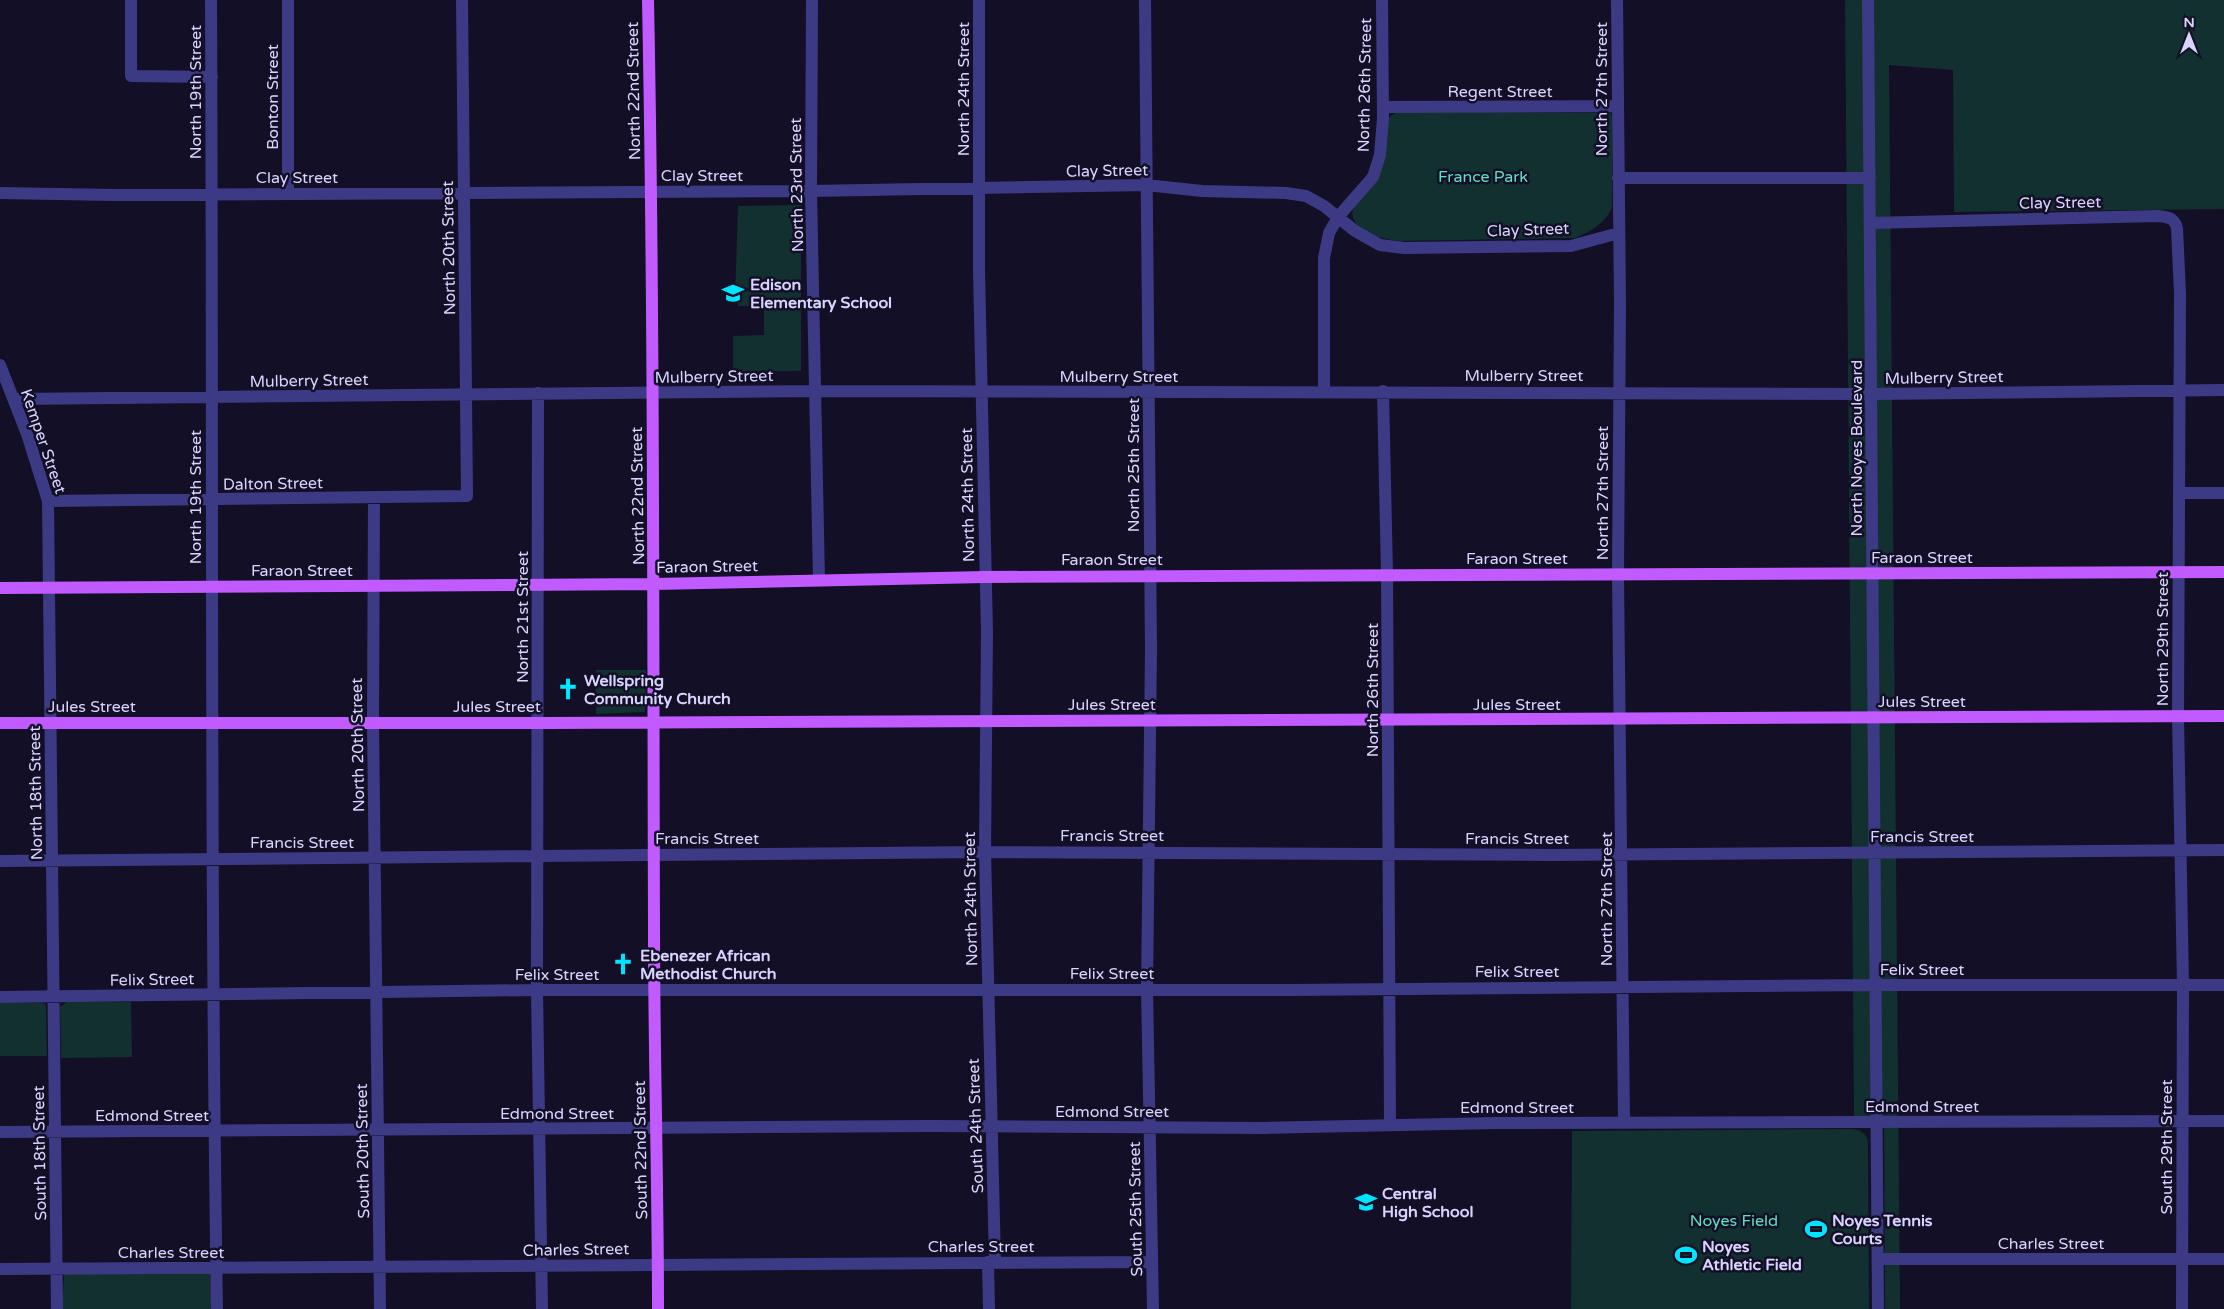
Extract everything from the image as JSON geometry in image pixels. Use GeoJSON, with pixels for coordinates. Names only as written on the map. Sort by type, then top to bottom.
{"type":"FeatureCollection","features":[{"type":"Feature","properties":{"kind":"main road","name":"North 22nd Street"},"geometry":{"type":"LineString","coordinates":[[648,0],[652,192],[655,722],[654,991]]}},
{"type":"Feature","properties":{"kind":"main road","name":"Faraon Street"},"geometry":{"type":"LineString","coordinates":[[0,588],[654,584],[985,577],[1387,574],[2224,572]]}},
{"type":"Feature","properties":{"kind":"main road","name":"Jules Street"},"geometry":{"type":"LineString","coordinates":[[0,723],[1620,720],[2224,716]]}},
{"type":"Feature","properties":{"kind":"main road","name":"South 22nd Street"},"geometry":{"type":"LineString","coordinates":[[654,991],[658,1309]]}},
{"type":"Feature","properties":{"kind":"street"},"geometry":{"type":"LineString","coordinates":[[130,0],[131,76],[212,77]]}},
{"type":"Feature","properties":{"kind":"street","name":"North 19th Street"},"geometry":{"type":"LineString","coordinates":[[211,0],[211,586],[217,1309]]}},
{"type":"Feature","properties":{"kind":"street","name":"Bonton Street"},"geometry":{"type":"LineString","coordinates":[[288,0],[288,194]]}},
{"type":"Feature","properties":{"kind":"street","name":"North 20th Street"},"geometry":{"type":"LineString","coordinates":[[462,0],[467,496]]}},
{"type":"Feature","properties":{"kind":"street","name":"North 23rd Street"},"geometry":{"type":"LineString","coordinates":[[812,0],[812,191],[819,580]]}},
{"type":"Feature","properties":{"kind":"street","name":"North 24th Street"},"geometry":{"type":"LineString","coordinates":[[978,0],[981,392],[985,577],[985,852],[988,988]]}},
{"type":"Feature","properties":{"kind":"street","name":"North 25th Street"},"geometry":{"type":"LineString","coordinates":[[1145,0],[1151,720],[1148,989]]}},
{"type":"Feature","properties":{"kind":"street","name":"North 26th Street"},"geometry":{"type":"LineString","coordinates":[[1324,392],[1324,258],[1329,234],[1338,217],[1364,190],[1377,170],[1380,155],[1383,107],[1382,0]]}},
{"type":"Feature","properties":{"kind":"street","name":"North 27th Street"},"geometry":{"type":"LineString","coordinates":[[1617,0],[1619,233],[1618,574],[1624,1123]]}},
{"type":"Feature","properties":{"kind":"street","name":"North Noyes Boulevard"},"geometry":{"type":"LineString","coordinates":[[1868,0],[1878,1309]]}},
{"type":"Feature","properties":{"kind":"street","name":"Regent Street"},"geometry":{"type":"LineString","coordinates":[[1383,107],[1618,106]]}},
{"type":"Feature","properties":{"kind":"street"},"geometry":{"type":"LineString","coordinates":[[1618,178],[1870,178]]}},
{"type":"Feature","properties":{"kind":"street","name":"Clay Street"},"geometry":{"type":"LineString","coordinates":[[0,193],[288,194],[812,191],[1146,185],[1202,191],[1286,193],[1306,196],[1338,217],[1355,231],[1380,245],[1404,248],[1571,246],[1619,233]]}},
{"type":"Feature","properties":{"kind":"street","name":"Clay Street"},"geometry":{"type":"LineString","coordinates":[[1871,223],[2148,216],[2170,218],[2175,222],[2177,228],[2180,293]]}},
{"type":"Feature","properties":{"kind":"street","name":"North 29th Street"},"geometry":{"type":"LineString","coordinates":[[2180,293],[2178,716],[2183,985]]}},
{"type":"Feature","properties":{"kind":"street","name":"Kemper Street"},"geometry":{"type":"LineString","coordinates":[[0,365],[42,477],[48,501],[49,588]]}},
{"type":"Feature","properties":{"kind":"street","name":"Mulberry Street"},"geometry":{"type":"LineString","coordinates":[[14,399],[817,391],[1383,391],[1872,394],[2224,390]]}},
{"type":"Feature","properties":{"kind":"street","name":"North 26th Street"},"geometry":{"type":"LineString","coordinates":[[1383,391],[1387,574],[1390,1125]]}},
{"type":"Feature","properties":{"kind":"street","name":"North 21st Street"},"geometry":{"type":"LineString","coordinates":[[538,394],[539,856],[537,990],[542,1309]]}},
{"type":"Feature","properties":{"kind":"street"},"geometry":{"type":"LineString","coordinates":[[2179,494],[2224,493]]}},
{"type":"Feature","properties":{"kind":"street","name":"Dalton Street"},"geometry":{"type":"LineString","coordinates":[[48,501],[467,496]]}},
{"type":"Feature","properties":{"kind":"street","name":"North 20th Street"},"geometry":{"type":"LineString","coordinates":[[374,498],[373,722],[376,992]]}},
{"type":"Feature","properties":{"kind":"street","name":"North 18th Street"},"geometry":{"type":"LineString","coordinates":[[49,588],[54,997]]}},
{"type":"Feature","properties":{"kind":"street","name":"Francis Street"},"geometry":{"type":"LineString","coordinates":[[0,861],[1149,851],[1621,854],[2224,850]]}},
{"type":"Feature","properties":{"kind":"street","name":"Felix Street"},"geometry":{"type":"LineString","coordinates":[[0,997],[537,990],[1390,989],[1876,985],[2224,985]]}},
{"type":"Feature","properties":{"kind":"street","name":"South 29th Street"},"geometry":{"type":"LineString","coordinates":[[2182,1309],[2183,985]]}},
{"type":"Feature","properties":{"kind":"street","name":"South 24th Street"},"geometry":{"type":"LineString","coordinates":[[988,988],[991,1127],[989,1309]]}},
{"type":"Feature","properties":{"kind":"street","name":"South 25th Street"},"geometry":{"type":"LineString","coordinates":[[1148,989],[1153,1309]]}},
{"type":"Feature","properties":{"kind":"street","name":"South 20th Street"},"geometry":{"type":"LineString","coordinates":[[376,992],[380,1309]]}},
{"type":"Feature","properties":{"kind":"street","name":"South 18th Street"},"geometry":{"type":"LineString","coordinates":[[54,997],[57,1309]]}},
{"type":"Feature","properties":{"kind":"street","name":"Edmond Street"},"geometry":{"type":"LineString","coordinates":[[0,1132],[2224,1121]]}},
{"type":"Feature","properties":{"kind":"street","name":"Charles Street"},"geometry":{"type":"LineString","coordinates":[[1878,1259],[2224,1259]]}},
{"type":"Feature","properties":{"kind":"street","name":"Charles Street"},"geometry":{"type":"LineString","coordinates":[[0,1269],[1152,1262]]}},
{"type":"Feature","properties":{"kind":"green space"},"geometry":{"type":"Polygon","coordinates":[[[1845,0],[2224,0],[2224,209],[1954,212],[1953,70],[1889,65],[1900,1309],[1885,1309],[1884,1116],[1854,1116],[1845,0]]]}},
{"type":"Feature","properties":{"kind":"green space","name":"France Park"},"geometry":{"type":"Polygon","coordinates":[[[1397,112],[1611,113],[1612,208],[1605,219],[1596,227],[1575,238],[1400,241],[1376,236],[1360,228],[1352,215],[1354,207],[1359,200],[1377,180],[1382,160],[1386,119],[1397,112]]]}},
{"type":"Feature","properties":{"kind":"green space"},"geometry":{"type":"Polygon","coordinates":[[[801,205],[801,371],[733,372],[733,336],[764,335],[764,306],[738,306],[738,299],[735,299],[738,206],[801,205]]]}},
{"type":"Feature","properties":{"kind":"green space"},"geometry":{"type":"Polygon","coordinates":[[[596,670],[646,670],[645,712],[596,714],[596,670]]]}},
{"type":"Feature","properties":{"kind":"green space"},"geometry":{"type":"Polygon","coordinates":[[[67,1002],[131,1002],[132,1057],[61,1058],[60,1007],[67,1002]]]}},
{"type":"Feature","properties":{"kind":"green space"},"geometry":{"type":"Polygon","coordinates":[[[0,1003],[43,1003],[46,1005],[47,1056],[0,1056],[0,1003]]]}},
{"type":"Feature","properties":{"kind":"green space","name":"Noyes Field"},"geometry":{"type":"Polygon","coordinates":[[[1852,1129],[1866,1135],[1868,1141],[1869,1309],[1571,1309],[1572,1131],[1852,1129]]]}},
{"type":"Feature","properties":{"kind":"green space"},"geometry":{"type":"Polygon","coordinates":[[[64,1274],[210,1274],[212,1309],[62,1309],[64,1274]]]}},
{"type":"Feature","properties":{"kind":"place","name":"Edison Elementary School"},"geometry":{"type":"Point","coordinates":[733,293]}},
{"type":"Feature","properties":{"kind":"place","name":"Wellspring Community Church"},"geometry":{"type":"Point","coordinates":[568,689]}},
{"type":"Feature","properties":{"kind":"place","name":"Ebenezer African Methodist Church"},"geometry":{"type":"Point","coordinates":[623,964]}},
{"type":"Feature","properties":{"kind":"place","name":"Central High School"},"geometry":{"type":"Point","coordinates":[1366,1202]}},
{"type":"Feature","properties":{"kind":"place","name":"Noyes Tennis Courts"},"geometry":{"type":"Point","coordinates":[1816,1229]}},
{"type":"Feature","properties":{"kind":"place","name":"Noyes Athletic Field"},"geometry":{"type":"Point","coordinates":[1686,1255]}}]}
